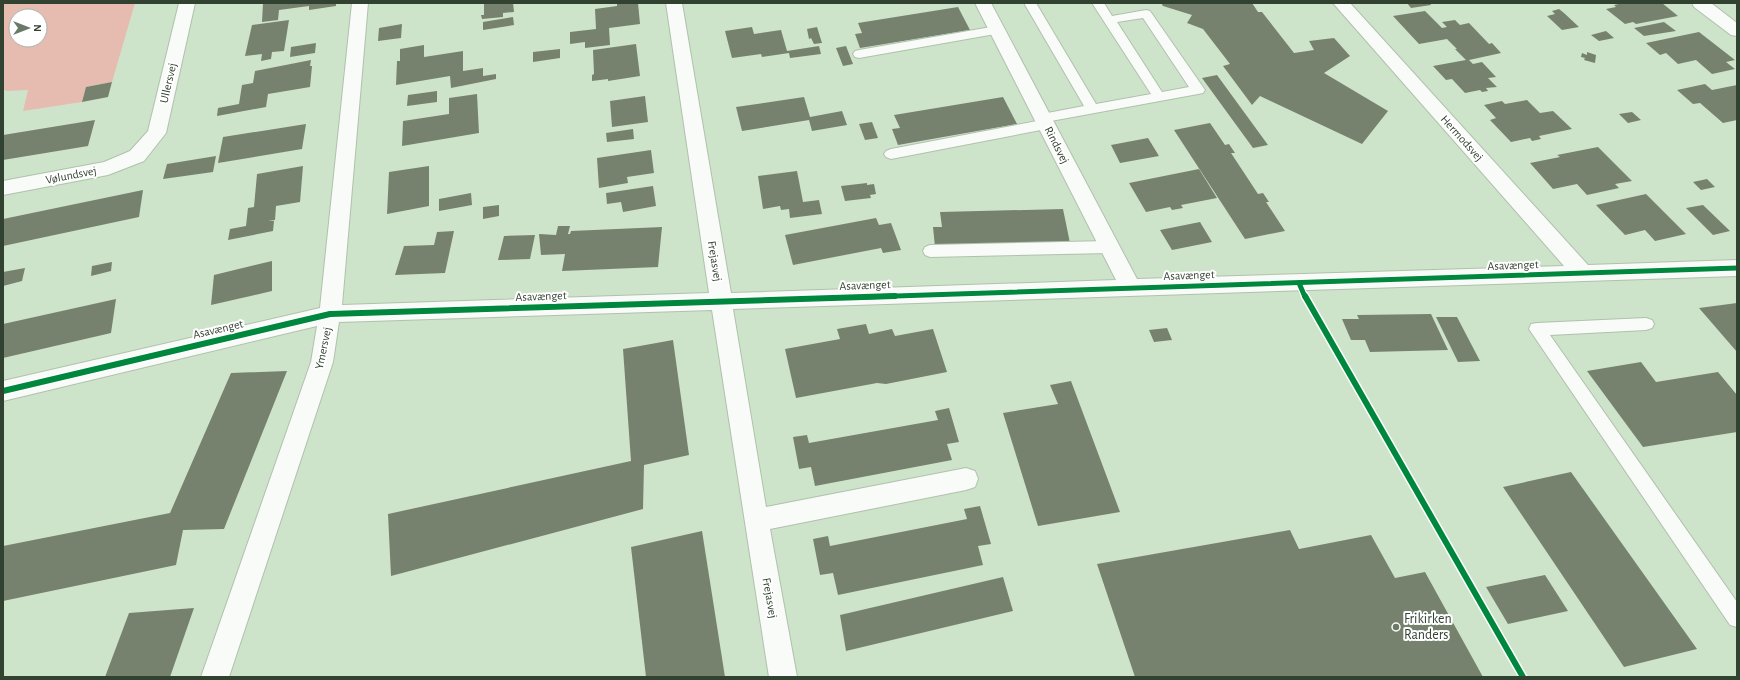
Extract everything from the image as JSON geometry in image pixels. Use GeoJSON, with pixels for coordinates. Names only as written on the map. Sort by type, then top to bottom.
{"type":"FeatureCollection","features":[{"type":"Feature","properties":{"kind":"street","name":"Ullersvej"},"geometry":{"type":"LineString","coordinates":[[137,156],[156,133],[187,3]]}},
{"type":"Feature","properties":{"kind":"street","name":"Ymersvej"},"geometry":{"type":"LineString","coordinates":[[215,677],[322,362],[330,314],[360,3]]}},
{"type":"Feature","properties":{"kind":"street","name":"Frejasvej"},"geometry":{"type":"LineString","coordinates":[[674,3],[756,520],[783,677]]}},
{"type":"Feature","properties":{"kind":"street","name":"Rindsvej"},"geometry":{"type":"LineString","coordinates":[[983,3],[1131,288]]}},
{"type":"Feature","properties":{"kind":"street","name":"Hermodsvej"},"geometry":{"type":"LineString","coordinates":[[1341,3],[1583,273]]}},
{"type":"Feature","properties":{"kind":"street"},"geometry":{"type":"LineString","coordinates":[[1700,3],[1737,32]]}},
{"type":"Feature","properties":{"kind":"street","name":"Vølundsvej"},"geometry":{"type":"LineString","coordinates":[[3,188],[108,168],[137,156]]}},
{"type":"Feature","properties":{"kind":"street","name":"Asavænget"},"geometry":{"type":"LineString","coordinates":[[3,391],[330,314],[1737,268]]}},
{"type":"Feature","properties":{"kind":"street"},"geometry":{"type":"LineString","coordinates":[[756,520],[966,479]]}},
{"type":"Feature","properties":{"kind":"lane"},"geometry":{"type":"LineString","coordinates":[[1030,3],[1092,109]]}},
{"type":"Feature","properties":{"kind":"lane"},"geometry":{"type":"LineString","coordinates":[[1098,3],[1159,97]]}},
{"type":"Feature","properties":{"kind":"lane"},"geometry":{"type":"LineString","coordinates":[[891,154],[1044,121],[1092,109],[1198,90],[1146,14],[1109,20]]}},
{"type":"Feature","properties":{"kind":"lane"},"geometry":{"type":"LineString","coordinates":[[859,54],[997,30]]}},
{"type":"Feature","properties":{"kind":"lane"},"geometry":{"type":"LineString","coordinates":[[930,251],[1110,246]]}},
{"type":"Feature","properties":{"kind":"lane"},"geometry":{"type":"LineString","coordinates":[[1646,324],[1537,329],[1737,618]]}},
{"type":"Feature","properties":{"kind":"shaded area"},"geometry":{"type":"Polygon","coordinates":[[[3,3],[135,3],[112,82],[86,87],[82,102],[23,111],[28,90],[6,91],[3,89],[3,3]]]}},
{"type":"Feature","properties":{"kind":"building"},"geometry":{"type":"Polygon","coordinates":[[[263,3],[336,3],[336,6],[309,10],[309,6],[279,10],[278,20],[262,22],[263,3]]]}},
{"type":"Feature","properties":{"kind":"building"},"geometry":{"type":"Polygon","coordinates":[[[484,3],[513,3],[514,12],[503,13],[503,17],[482,19],[481,15],[484,15],[484,3]]]}},
{"type":"Feature","properties":{"kind":"building"},"geometry":{"type":"Polygon","coordinates":[[[617,3],[638,3],[640,24],[609,28],[610,45],[585,48],[585,42],[570,44],[570,32],[596,29],[595,9],[617,6],[617,3]]]}},
{"type":"Feature","properties":{"kind":"building"},"geometry":{"type":"Polygon","coordinates":[[[1161,3],[1252,3],[1258,12],[1262,12],[1294,53],[1314,50],[1309,41],[1334,38],[1350,56],[1324,73],[1388,111],[1362,144],[1260,96],[1252,105],[1223,66],[1230,64],[1203,29],[1187,23],[1192,15],[1163,6],[1161,3]]]}},
{"type":"Feature","properties":{"kind":"building"},"geometry":{"type":"Polygon","coordinates":[[[1407,3],[1430,3],[1431,5],[1411,8],[1407,3]]]}},
{"type":"Feature","properties":{"kind":"building"},"geometry":{"type":"Polygon","coordinates":[[[1623,3],[1662,3],[1678,16],[1636,24],[1633,22],[1625,24],[1606,9],[1616,7],[1614,5],[1623,3]]]}},
{"type":"Feature","properties":{"kind":"building"},"geometry":{"type":"Polygon","coordinates":[[[958,7],[970,30],[860,48],[855,34],[862,33],[858,23],[958,7]]]}},
{"type":"Feature","properties":{"kind":"building"},"geometry":{"type":"Polygon","coordinates":[[[1559,9],[1579,27],[1562,30],[1547,16],[1555,14],[1552,11],[1559,9]]]}},
{"type":"Feature","properties":{"kind":"building"},"geometry":{"type":"Polygon","coordinates":[[[1425,11],[1442,28],[1447,27],[1442,22],[1455,20],[1460,25],[1469,23],[1489,44],[1492,43],[1501,53],[1469,60],[1473,64],[1482,62],[1496,77],[1488,78],[1497,87],[1486,88],[1488,91],[1482,92],[1480,90],[1465,93],[1452,79],[1446,80],[1433,66],[1466,60],[1455,49],[1457,49],[1447,39],[1419,44],[1393,16],[1425,11]]]}},
{"type":"Feature","properties":{"kind":"building"},"geometry":{"type":"Polygon","coordinates":[[[513,17],[514,25],[483,30],[483,22],[513,17]]]}},
{"type":"Feature","properties":{"kind":"building"},"geometry":{"type":"Polygon","coordinates":[[[289,20],[284,51],[272,52],[271,59],[261,61],[262,54],[245,56],[252,25],[289,20]]]}},
{"type":"Feature","properties":{"kind":"building"},"geometry":{"type":"Polygon","coordinates":[[[1664,22],[1676,31],[1644,36],[1634,28],[1664,22]]]}},
{"type":"Feature","properties":{"kind":"building"},"geometry":{"type":"Polygon","coordinates":[[[402,24],[401,38],[378,41],[379,28],[402,24]]]}},
{"type":"Feature","properties":{"kind":"building"},"geometry":{"type":"Polygon","coordinates":[[[752,27],[754,34],[781,30],[787,51],[819,46],[821,54],[790,58],[789,53],[762,57],[761,54],[732,58],[725,31],[752,27]]]}},
{"type":"Feature","properties":{"kind":"building"},"geometry":{"type":"Polygon","coordinates":[[[817,27],[822,43],[814,44],[811,38],[809,39],[807,29],[817,27]]]}},
{"type":"Feature","properties":{"kind":"building"},"geometry":{"type":"Polygon","coordinates":[[[1606,31],[1614,38],[1599,41],[1591,35],[1606,31]]]}},
{"type":"Feature","properties":{"kind":"building"},"geometry":{"type":"Polygon","coordinates":[[[1699,32],[1735,60],[1726,62],[1735,69],[1712,74],[1696,60],[1678,64],[1666,53],[1660,55],[1646,43],[1699,32]]]}},
{"type":"Feature","properties":{"kind":"building"},"geometry":{"type":"Polygon","coordinates":[[[316,43],[315,53],[290,57],[291,47],[316,43]]]}},
{"type":"Feature","properties":{"kind":"building"},"geometry":{"type":"Polygon","coordinates":[[[636,44],[640,76],[608,81],[608,79],[592,81],[592,75],[594,74],[593,50],[636,44]]]}},
{"type":"Feature","properties":{"kind":"building"},"geometry":{"type":"Polygon","coordinates":[[[424,45],[424,57],[463,51],[463,71],[483,68],[483,76],[496,74],[496,79],[451,88],[450,76],[396,85],[397,61],[400,61],[400,49],[424,45]]]}},
{"type":"Feature","properties":{"kind":"building"},"geometry":{"type":"Polygon","coordinates":[[[846,46],[853,64],[843,66],[836,48],[846,46]]]}},
{"type":"Feature","properties":{"kind":"building"},"geometry":{"type":"Polygon","coordinates":[[[560,49],[560,58],[533,62],[533,52],[560,49]]]}},
{"type":"Feature","properties":{"kind":"building"},"geometry":{"type":"Polygon","coordinates":[[[1587,52],[1596,55],[1595,63],[1584,60],[1585,58],[1581,57],[1582,53],[1587,55],[1587,52]]]}},
{"type":"Feature","properties":{"kind":"building"},"geometry":{"type":"Polygon","coordinates":[[[311,60],[310,66],[312,66],[310,87],[268,94],[266,107],[217,116],[218,108],[239,104],[242,85],[253,83],[255,71],[311,60]]]}},
{"type":"Feature","properties":{"kind":"building"},"geometry":{"type":"Polygon","coordinates":[[[1217,75],[1268,145],[1253,148],[1202,78],[1217,75]]]}},
{"type":"Feature","properties":{"kind":"building"},"geometry":{"type":"Polygon","coordinates":[[[112,82],[108,97],[82,102],[86,87],[112,82]]]}},
{"type":"Feature","properties":{"kind":"building"},"geometry":{"type":"Polygon","coordinates":[[[1705,84],[1712,90],[1737,85],[1737,120],[1723,123],[1700,103],[1693,104],[1677,90],[1705,84]]]}},
{"type":"Feature","properties":{"kind":"building"},"geometry":{"type":"Polygon","coordinates":[[[437,91],[437,102],[407,106],[408,95],[437,91]]]}},
{"type":"Feature","properties":{"kind":"building"},"geometry":{"type":"Polygon","coordinates":[[[477,94],[479,133],[402,146],[403,121],[449,114],[449,98],[477,94]]]}},
{"type":"Feature","properties":{"kind":"building"},"geometry":{"type":"Polygon","coordinates":[[[645,96],[648,122],[612,127],[610,101],[645,96]]]}},
{"type":"Feature","properties":{"kind":"building"},"geometry":{"type":"Polygon","coordinates":[[[804,97],[810,117],[842,111],[847,125],[812,131],[809,120],[742,131],[736,107],[804,97]]]}},
{"type":"Feature","properties":{"kind":"building"},"geometry":{"type":"Polygon","coordinates":[[[1003,97],[1017,124],[898,145],[892,129],[900,128],[894,115],[1003,97]]]}},
{"type":"Feature","properties":{"kind":"building"},"geometry":{"type":"Polygon","coordinates":[[[1527,100],[1540,113],[1553,111],[1572,129],[1539,136],[1541,139],[1532,141],[1530,138],[1511,142],[1490,120],[1496,118],[1484,105],[1502,101],[1505,104],[1527,100]]]}},
{"type":"Feature","properties":{"kind":"building"},"geometry":{"type":"Polygon","coordinates":[[[1632,112],[1641,120],[1628,123],[1619,114],[1632,112]]]}},
{"type":"Feature","properties":{"kind":"building"},"geometry":{"type":"Polygon","coordinates":[[[95,120],[88,146],[3,160],[3,135],[95,120]]]}},
{"type":"Feature","properties":{"kind":"building"},"geometry":{"type":"Polygon","coordinates":[[[872,122],[878,138],[865,140],[859,124],[872,122]]]}},
{"type":"Feature","properties":{"kind":"building"},"geometry":{"type":"Polygon","coordinates":[[[1210,123],[1225,145],[1229,144],[1235,153],[1231,153],[1258,194],[1263,193],[1269,202],[1266,202],[1285,231],[1245,239],[1174,130],[1210,123]]]}},
{"type":"Feature","properties":{"kind":"building"},"geometry":{"type":"Polygon","coordinates":[[[306,124],[302,149],[218,163],[223,137],[306,124]]]}},
{"type":"Feature","properties":{"kind":"building"},"geometry":{"type":"Polygon","coordinates":[[[633,129],[634,139],[607,142],[606,133],[633,129]]]}},
{"type":"Feature","properties":{"kind":"building"},"geometry":{"type":"Polygon","coordinates":[[[1148,138],[1159,156],[1120,163],[1111,145],[1148,138]]]}},
{"type":"Feature","properties":{"kind":"building"},"geometry":{"type":"Polygon","coordinates":[[[1598,147],[1632,181],[1615,184],[1619,188],[1587,195],[1577,184],[1553,189],[1530,163],[1560,157],[1557,155],[1598,147]]]}},
{"type":"Feature","properties":{"kind":"building"},"geometry":{"type":"Polygon","coordinates":[[[651,150],[654,173],[627,177],[628,183],[599,188],[597,158],[651,150]]]}},
{"type":"Feature","properties":{"kind":"building"},"geometry":{"type":"Polygon","coordinates":[[[216,156],[213,172],[163,179],[167,164],[216,156]]]}},
{"type":"Feature","properties":{"kind":"building"},"geometry":{"type":"Polygon","coordinates":[[[303,166],[300,202],[276,206],[275,220],[268,221],[274,221],[273,231],[228,240],[230,229],[246,226],[248,208],[254,207],[257,174],[303,166]]]}},
{"type":"Feature","properties":{"kind":"building"},"geometry":{"type":"Polygon","coordinates":[[[429,166],[429,206],[387,214],[389,172],[429,166]]]}},
{"type":"Feature","properties":{"kind":"building"},"geometry":{"type":"Polygon","coordinates":[[[1199,169],[1217,198],[1181,205],[1183,208],[1172,210],[1170,207],[1146,212],[1129,183],[1199,169]]]}},
{"type":"Feature","properties":{"kind":"building"},"geometry":{"type":"Polygon","coordinates":[[[797,171],[803,202],[819,200],[822,214],[790,218],[789,209],[781,210],[780,206],[763,209],[758,176],[797,171]]]}},
{"type":"Feature","properties":{"kind":"building"},"geometry":{"type":"Polygon","coordinates":[[[1707,179],[1715,187],[1701,190],[1693,182],[1707,179]]]}},
{"type":"Feature","properties":{"kind":"building"},"geometry":{"type":"Polygon","coordinates":[[[867,183],[867,185],[874,184],[876,194],[870,195],[871,198],[845,201],[841,186],[867,183]]]}},
{"type":"Feature","properties":{"kind":"building"},"geometry":{"type":"Polygon","coordinates":[[[653,186],[656,206],[623,212],[621,202],[607,204],[606,193],[653,186]]]}},
{"type":"Feature","properties":{"kind":"building"},"geometry":{"type":"Polygon","coordinates":[[[143,190],[139,217],[3,246],[3,219],[143,190]]]}},
{"type":"Feature","properties":{"kind":"building"},"geometry":{"type":"Polygon","coordinates":[[[471,193],[472,205],[439,211],[439,199],[471,193]]]}},
{"type":"Feature","properties":{"kind":"building"},"geometry":{"type":"Polygon","coordinates":[[[1646,194],[1686,234],[1655,241],[1645,230],[1625,235],[1596,205],[1646,194]]]}},
{"type":"Feature","properties":{"kind":"building"},"geometry":{"type":"Polygon","coordinates":[[[499,205],[499,216],[483,219],[483,207],[499,205]]]}},
{"type":"Feature","properties":{"kind":"building"},"geometry":{"type":"Polygon","coordinates":[[[1703,205],[1730,231],[1713,235],[1686,208],[1703,205]]]}},
{"type":"Feature","properties":{"kind":"building"},"geometry":{"type":"Polygon","coordinates":[[[1063,209],[1070,243],[935,247],[933,227],[942,227],[940,212],[1063,209]]]}},
{"type":"Feature","properties":{"kind":"building"},"geometry":{"type":"Polygon","coordinates":[[[876,218],[879,225],[891,223],[901,250],[883,253],[881,248],[793,265],[785,235],[876,218]]]}},
{"type":"Feature","properties":{"kind":"building"},"geometry":{"type":"Polygon","coordinates":[[[1200,222],[1212,242],[1172,250],[1160,230],[1200,222]]]}},
{"type":"Feature","properties":{"kind":"building"},"geometry":{"type":"Polygon","coordinates":[[[558,226],[570,226],[568,234],[570,234],[571,231],[662,227],[658,267],[562,271],[565,254],[541,255],[539,234],[556,235],[558,226]]]}},
{"type":"Feature","properties":{"kind":"building"},"geometry":{"type":"Polygon","coordinates":[[[454,231],[445,273],[395,275],[404,246],[434,245],[437,232],[454,231]]]}},
{"type":"Feature","properties":{"kind":"building"},"geometry":{"type":"Polygon","coordinates":[[[535,235],[530,259],[498,260],[504,236],[535,235]]]}},
{"type":"Feature","properties":{"kind":"building"},"geometry":{"type":"Polygon","coordinates":[[[272,261],[272,291],[211,305],[214,275],[272,261]]]}},
{"type":"Feature","properties":{"kind":"building"},"geometry":{"type":"Polygon","coordinates":[[[112,262],[111,271],[91,276],[92,266],[112,262]]]}},
{"type":"Feature","properties":{"kind":"building"},"geometry":{"type":"Polygon","coordinates":[[[25,268],[22,281],[3,286],[3,272],[25,268]]]}},
{"type":"Feature","properties":{"kind":"building"},"geometry":{"type":"Polygon","coordinates":[[[116,299],[111,333],[3,358],[3,324],[116,299]]]}},
{"type":"Feature","properties":{"kind":"building"},"geometry":{"type":"Polygon","coordinates":[[[1737,303],[1737,352],[1699,308],[1737,303]]]}},
{"type":"Feature","properties":{"kind":"building"},"geometry":{"type":"Polygon","coordinates":[[[1431,314],[1448,350],[1370,352],[1365,340],[1351,340],[1342,319],[1359,319],[1357,315],[1431,314]]]}},
{"type":"Feature","properties":{"kind":"building"},"geometry":{"type":"Polygon","coordinates":[[[1436,317],[1457,317],[1480,361],[1458,362],[1436,317]]]}},
{"type":"Feature","properties":{"kind":"building"},"geometry":{"type":"Polygon","coordinates":[[[866,324],[869,334],[892,329],[895,336],[933,329],[947,372],[886,384],[877,383],[796,398],[785,349],[840,339],[837,329],[866,324]]]}},
{"type":"Feature","properties":{"kind":"building"},"geometry":{"type":"Polygon","coordinates":[[[1167,328],[1172,340],[1154,342],[1149,330],[1167,328]]]}},
{"type":"Feature","properties":{"kind":"building"},"geometry":{"type":"Polygon","coordinates":[[[673,340],[689,455],[644,465],[643,509],[391,576],[388,514],[631,461],[623,349],[673,340]]]}},
{"type":"Feature","properties":{"kind":"building"},"geometry":{"type":"Polygon","coordinates":[[[1641,362],[1656,382],[1718,372],[1737,395],[1737,432],[1643,447],[1587,371],[1641,362]]]}},
{"type":"Feature","properties":{"kind":"building"},"geometry":{"type":"Polygon","coordinates":[[[287,371],[224,529],[183,530],[176,565],[3,601],[3,546],[170,513],[231,373],[287,371]]]}},
{"type":"Feature","properties":{"kind":"building"},"geometry":{"type":"Polygon","coordinates":[[[1071,381],[1120,512],[1038,526],[1003,413],[1058,404],[1050,385],[1071,381]]]}},
{"type":"Feature","properties":{"kind":"building"},"geometry":{"type":"Polygon","coordinates":[[[949,408],[959,442],[947,444],[952,460],[815,486],[811,467],[799,469],[793,437],[807,435],[809,443],[938,420],[935,411],[949,408]]]}},
{"type":"Feature","properties":{"kind":"building"},"geometry":{"type":"Polygon","coordinates":[[[1571,472],[1697,649],[1624,667],[1503,487],[1571,472]]]}},
{"type":"Feature","properties":{"kind":"building"},"geometry":{"type":"Polygon","coordinates":[[[980,506],[991,544],[978,546],[983,565],[838,595],[833,573],[820,575],[813,539],[828,536],[830,546],[967,519],[964,509],[980,506]]]}},
{"type":"Feature","properties":{"kind":"building"},"geometry":{"type":"Polygon","coordinates":[[[1290,530],[1299,549],[1371,535],[1395,578],[1425,572],[1483,677],[1135,677],[1097,564],[1290,530]]]}},
{"type":"Feature","properties":{"kind":"building"},"geometry":{"type":"Polygon","coordinates":[[[702,531],[725,677],[646,677],[631,547],[702,531]]]}},
{"type":"Feature","properties":{"kind":"building"},"geometry":{"type":"Polygon","coordinates":[[[1545,575],[1568,611],[1508,624],[1486,587],[1545,575]]]}},
{"type":"Feature","properties":{"kind":"building"},"geometry":{"type":"Polygon","coordinates":[[[1003,577],[1013,611],[846,651],[840,615],[1003,577]]]}},
{"type":"Feature","properties":{"kind":"building"},"geometry":{"type":"Polygon","coordinates":[[[194,608],[170,677],[105,677],[129,613],[194,608]]]}},
{"type":"Feature","properties":{"kind":"cycle path"},"geometry":{"type":"LineString","coordinates":[[3,391],[330,314],[1737,268]]}},
{"type":"Feature","properties":{"kind":"cycle path"},"geometry":{"type":"LineString","coordinates":[[1299,283],[1307,300],[1523,677]]}},
{"type":"Feature","properties":{"kind":"place","name":"Frikirken Randers"},"geometry":{"type":"Point","coordinates":[1396,627]}}]}
